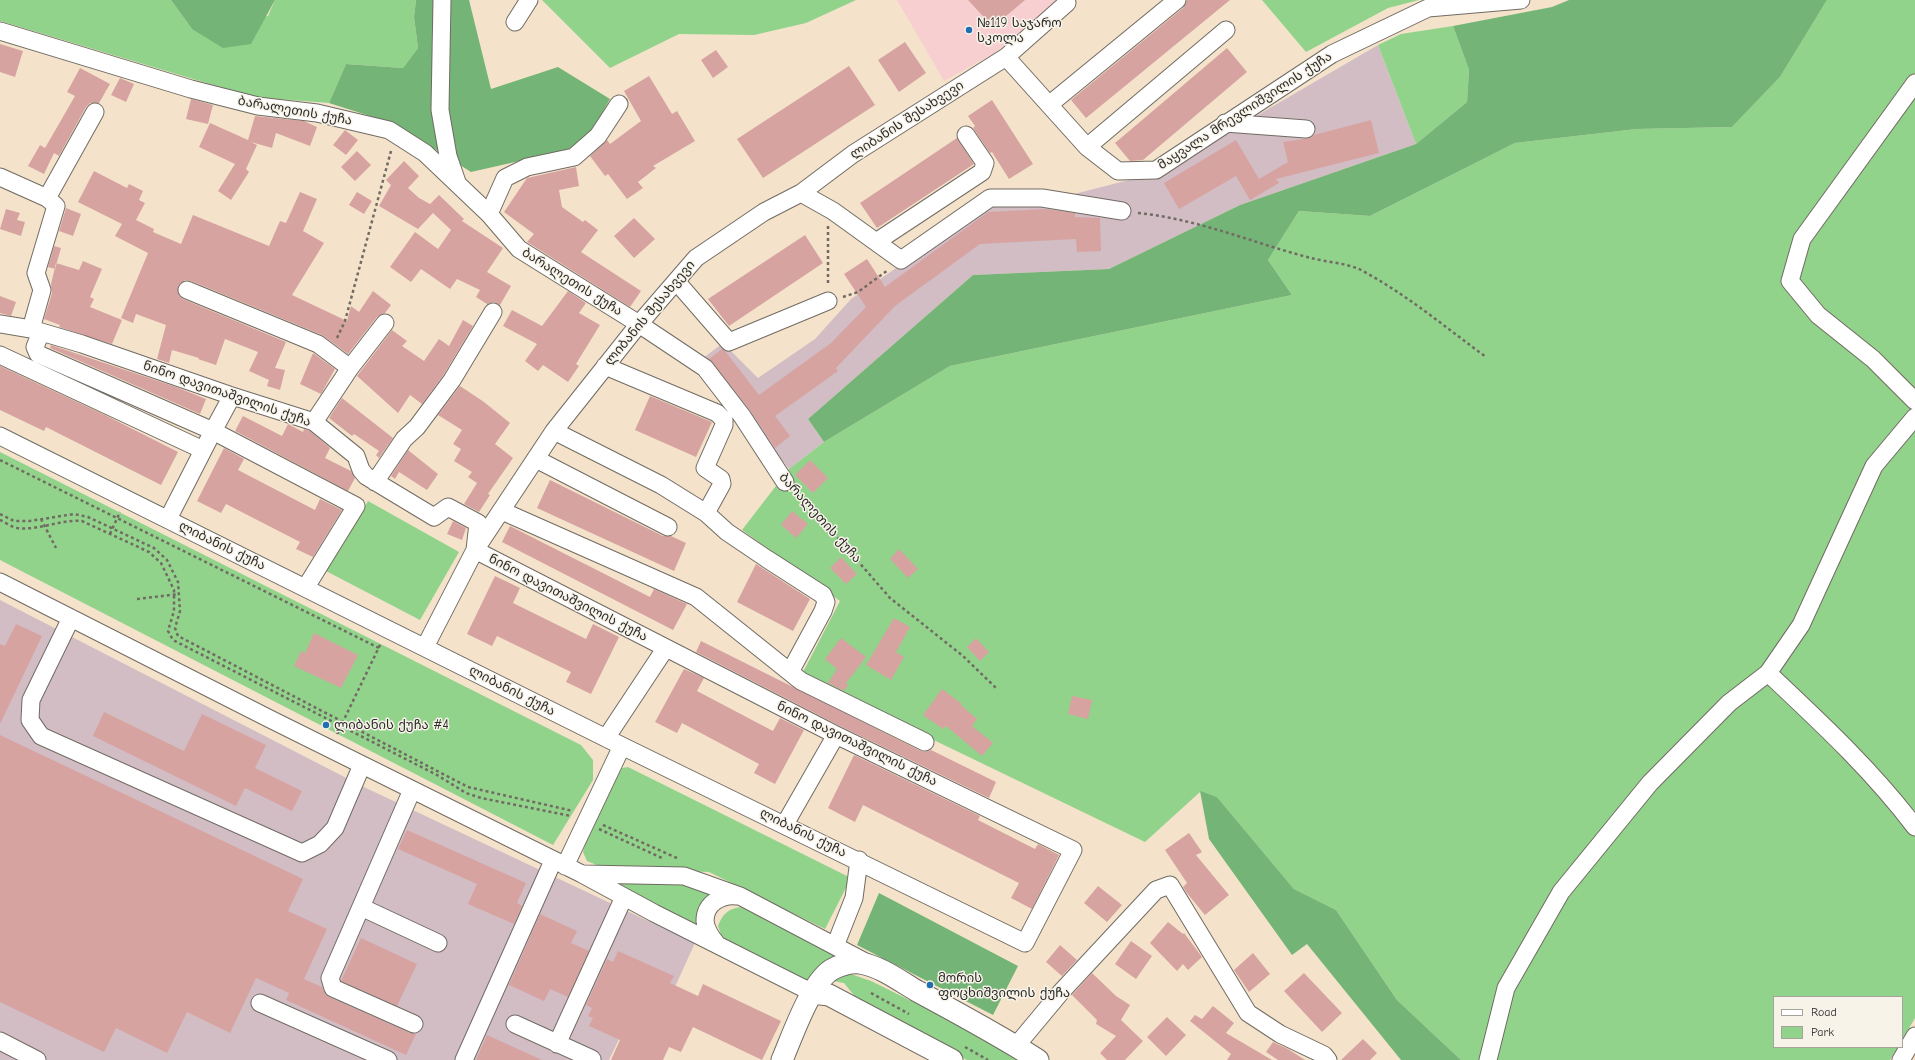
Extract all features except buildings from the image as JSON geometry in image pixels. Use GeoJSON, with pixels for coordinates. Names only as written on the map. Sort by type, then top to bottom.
{"type":"FeatureCollection","features":[{"type":"Feature","properties":{"kind":"main road"},"geometry":{"type":"LineString","coordinates":[[782,1060],[820,980],[831,970],[844,964],[860,963],[874,968],[1016,1046],[1038,1060]]}},
{"type":"Feature","properties":{"kind":"main road"},"geometry":{"type":"LineString","coordinates":[[813,993],[829,995],[952,1060]]}},
{"type":"Feature","properties":{"kind":"street"},"geometry":{"type":"LineString","coordinates":[[442,0],[440,110],[448,156],[459,185]]}},
{"type":"Feature","properties":{"kind":"street"},"geometry":{"type":"LineString","coordinates":[[516,22],[529,0]]}},
{"type":"Feature","properties":{"kind":"street"},"geometry":{"type":"LineString","coordinates":[[1050,104],[1177,0]]}},
{"type":"Feature","properties":{"kind":"street","name":"მაყვალა მრევლიშვილის ქუჩა"},"geometry":{"type":"LineString","coordinates":[[1006,57],[1050,104],[1087,147],[1118,171],[1156,170],[1225,123],[1332,54],[1428,8],[1521,0]]}},
{"type":"Feature","properties":{"kind":"street","name":"ლიბანის შესახვევი"},"geometry":{"type":"LineString","coordinates":[[425,647],[475,550],[554,431],[639,324],[696,258],[764,212],[801,193],[853,154],[1006,57],[1067,3]]}},
{"type":"Feature","properties":{"kind":"street"},"geometry":{"type":"LineString","coordinates":[[1087,147],[1226,30]]}},
{"type":"Feature","properties":{"kind":"street","name":"ბარალეთის ქუჩა"},"geometry":{"type":"LineString","coordinates":[[0,31],[198,91],[258,106],[317,113],[389,130],[396,134],[425,153],[489,214],[519,249],[639,324],[705,368],[742,416],[785,482]]}},
{"type":"Feature","properties":{"kind":"street"},"geometry":{"type":"LineString","coordinates":[[1915,83],[1802,239],[1790,282],[1818,315],[1873,360],[1915,401]]}},
{"type":"Feature","properties":{"kind":"street"},"geometry":{"type":"LineString","coordinates":[[489,214],[505,178],[526,167],[574,157],[598,136],[619,104]]}},
{"type":"Feature","properties":{"kind":"street"},"geometry":{"type":"LineString","coordinates":[[47,198],[95,112]]}},
{"type":"Feature","properties":{"kind":"street"},"geometry":{"type":"LineString","coordinates":[[1225,123],[1306,129]]}},
{"type":"Feature","properties":{"kind":"street"},"geometry":{"type":"LineString","coordinates":[[876,242],[982,172],[985,163],[966,135]]}},
{"type":"Feature","properties":{"kind":"street"},"geometry":{"type":"LineString","coordinates":[[0,177],[47,198],[56,206],[36,273],[42,290],[36,330],[35,347],[38,354],[213,431],[356,506],[306,587]]}},
{"type":"Feature","properties":{"kind":"street"},"geometry":{"type":"LineString","coordinates":[[801,193],[827,208],[901,260],[990,198],[1042,198],[1122,211]]}},
{"type":"Feature","properties":{"kind":"street"},"geometry":{"type":"LineString","coordinates":[[676,281],[729,342],[828,301]]}},
{"type":"Feature","properties":{"kind":"street"},"geometry":{"type":"LineString","coordinates":[[187,290],[318,344],[350,368]]}},
{"type":"Feature","properties":{"kind":"street"},"geometry":{"type":"LineString","coordinates":[[376,482],[404,439],[417,427],[452,380],[493,312]]}},
{"type":"Feature","properties":{"kind":"street"},"geometry":{"type":"LineString","coordinates":[[314,422],[350,368],[385,323]]}},
{"type":"Feature","properties":{"kind":"street","name":"ნინო დავითაშვილის ქუჩა"},"geometry":{"type":"LineString","coordinates":[[0,324],[36,330],[82,344],[232,396],[314,422],[356,456],[361,470],[366,476],[434,517],[448,507],[478,523],[475,550],[665,649],[836,735],[1073,850],[1025,943]]}},
{"type":"Feature","properties":{"kind":"street"},"geometry":{"type":"LineString","coordinates":[[0,355],[203,450]]}},
{"type":"Feature","properties":{"kind":"street"},"geometry":{"type":"LineString","coordinates":[[605,366],[717,413],[724,420],[724,425],[705,468],[721,479],[722,484],[706,513]]}},
{"type":"Feature","properties":{"kind":"street"},"geometry":{"type":"LineString","coordinates":[[168,519],[232,396]]}},
{"type":"Feature","properties":{"kind":"street"},"geometry":{"type":"LineString","coordinates":[[1488,1060],[1506,988],[1561,892],[1650,783],[1729,702],[1768,673],[1801,625],[1874,466],[1915,417]]}},
{"type":"Feature","properties":{"kind":"street"},"geometry":{"type":"LineString","coordinates":[[554,431],[661,485],[706,513],[734,537],[823,595],[826,602],[823,611],[790,672]]}},
{"type":"Feature","properties":{"kind":"street","name":"ლიბანის ქუჩა"},"geometry":{"type":"LineString","coordinates":[[0,436],[306,587],[622,746],[859,860],[1025,943]]}},
{"type":"Feature","properties":{"kind":"street"},"geometry":{"type":"LineString","coordinates":[[536,459],[668,528]]}},
{"type":"Feature","properties":{"kind":"street"},"geometry":{"type":"LineString","coordinates":[[502,510],[696,597],[801,681],[925,742]]}},
{"type":"Feature","properties":{"kind":"street"},"geometry":{"type":"LineString","coordinates":[[0,582],[330,749],[582,874],[624,897],[813,993]]}},
{"type":"Feature","properties":{"kind":"street"},"geometry":{"type":"LineString","coordinates":[[71,618],[31,700],[30,720],[41,736],[302,853],[320,844],[335,828],[362,765]]}},
{"type":"Feature","properties":{"kind":"street"},"geometry":{"type":"LineString","coordinates":[[606,738],[665,649]]}},
{"type":"Feature","properties":{"kind":"street"},"geometry":{"type":"LineString","coordinates":[[1768,673],[1841,740],[1893,798],[1915,827]]}},
{"type":"Feature","properties":{"kind":"street"},"geometry":{"type":"LineString","coordinates":[[785,824],[836,735]]}},
{"type":"Feature","properties":{"kind":"street"},"geometry":{"type":"LineString","coordinates":[[464,1060],[559,863],[584,820],[622,746]]}},
{"type":"Feature","properties":{"kind":"street"},"geometry":{"type":"LineString","coordinates":[[412,790],[330,978],[330,983],[333,988],[414,1024]]}},
{"type":"Feature","properties":{"kind":"street"},"geometry":{"type":"LineString","coordinates":[[835,946],[854,898],[859,860]]}},
{"type":"Feature","properties":{"kind":"street"},"geometry":{"type":"LineString","coordinates":[[582,874],[684,876],[740,896],[874,968]]}},
{"type":"Feature","properties":{"kind":"street"},"geometry":{"type":"LineString","coordinates":[[1016,1046],[1061,992],[1150,896],[1156,890],[1170,885],[1248,1013],[1280,1034],[1324,1055],[1328,1060]]}},
{"type":"Feature","properties":{"kind":"street"},"geometry":{"type":"LineString","coordinates":[[716,943],[708,932],[705,921],[708,909],[716,900],[727,895],[740,896]]}},
{"type":"Feature","properties":{"kind":"street"},"geometry":{"type":"LineString","coordinates":[[557,1044],[624,897]]}},
{"type":"Feature","properties":{"kind":"street"},"geometry":{"type":"LineString","coordinates":[[361,907],[438,943]]}},
{"type":"Feature","properties":{"kind":"street"},"geometry":{"type":"LineString","coordinates":[[260,1003],[388,1060]]}},
{"type":"Feature","properties":{"kind":"street"},"geometry":{"type":"LineString","coordinates":[[515,1024],[592,1059]]}},
{"type":"Feature","properties":{"kind":"street"},"geometry":{"type":"LineString","coordinates":[[1901,1060],[1915,1036]]}},
{"type":"Feature","properties":{"kind":"street"},"geometry":{"type":"LineString","coordinates":[[0,1041],[37,1060]]}},
{"type":"Feature","properties":{"kind":"path"},"geometry":{"type":"LineString","coordinates":[[329,352],[345,321],[396,134]]}},
{"type":"Feature","properties":{"kind":"path"},"geometry":{"type":"LineString","coordinates":[[827,208],[828,301],[858,292],[901,260]]}},
{"type":"Feature","properties":{"kind":"path"},"geometry":{"type":"LineString","coordinates":[[1122,211],[1165,215],[1212,227],[1311,258],[1359,269],[1409,300],[1486,357]]}},
{"type":"Feature","properties":{"kind":"path"},"geometry":{"type":"LineString","coordinates":[[0,460],[379,648],[330,749]]}},
{"type":"Feature","properties":{"kind":"path","name":"ბარალეთის ქუჩა"},"geometry":{"type":"LineString","coordinates":[[785,482],[830,529],[890,598],[963,656],[996,688]]}},
{"type":"Feature","properties":{"kind":"path"},"geometry":{"type":"LineString","coordinates":[[110,534],[126,498]]}},
{"type":"Feature","properties":{"kind":"path"},"geometry":{"type":"LineString","coordinates":[[0,514],[14,520],[30,521],[74,514],[88,517],[154,548],[167,560],[178,582],[180,611],[175,628],[178,636],[468,787],[574,811],[584,820],[668,861]]}},
{"type":"Feature","properties":{"kind":"path"},"geometry":{"type":"LineString","coordinates":[[41,519],[56,548]]}},
{"type":"Feature","properties":{"kind":"path"},"geometry":{"type":"LineString","coordinates":[[0,520],[16,528],[70,520],[82,521],[149,552],[161,563],[174,590],[174,611],[168,631],[173,640],[437,775],[466,793],[482,798],[584,820],[684,861]]}},
{"type":"Feature","properties":{"kind":"path"},"geometry":{"type":"LineString","coordinates":[[138,599],[179,594]]}},
{"type":"Feature","properties":{"kind":"shaded area","name":"№119 საჯარო სკოლა"},"geometry":{"type":"Polygon","coordinates":[[[897,0],[1058,0],[995,53],[944,81],[897,0]]]}},
{"type":"Feature","properties":{"kind":"shaded area"},"geometry":{"type":"Polygon","coordinates":[[[1378,45],[1416,144],[1240,205],[1109,269],[973,275],[808,419],[824,442],[789,469],[702,359],[723,343],[758,378],[815,339],[851,299],[991,203],[1043,202],[1160,172],[1378,45]]]}},
{"type":"Feature","properties":{"kind":"shaded area"},"geometry":{"type":"Polygon","coordinates":[[[0,600],[366,788],[695,943],[648,1046],[621,1035],[609,1060],[0,1060],[0,600]]]}},
{"type":"Feature","properties":{"kind":"green space"},"geometry":{"type":"Polygon","coordinates":[[[0,0],[171,0],[192,29],[268,16],[275,0],[416,0],[414,17],[418,48],[403,68],[346,64],[329,103],[253,97],[0,21],[0,0]]]}},
{"type":"Feature","properties":{"kind":"green space"},"geometry":{"type":"Polygon","coordinates":[[[171,0],[275,0],[251,44],[223,48],[192,29],[171,0]]]}},
{"type":"Feature","properties":{"kind":"green space"},"geometry":{"type":"Polygon","coordinates":[[[416,0],[469,0],[491,89],[558,67],[610,99],[594,128],[568,150],[471,172],[395,124],[329,103],[346,64],[403,68],[418,48],[414,17],[416,0]]]}},
{"type":"Feature","properties":{"kind":"green space"},"geometry":{"type":"Polygon","coordinates":[[[542,0],[856,0],[806,23],[754,35],[679,34],[610,68],[542,0]]]}},
{"type":"Feature","properties":{"kind":"green space"},"geometry":{"type":"Polygon","coordinates":[[[1262,0],[1419,0],[1388,8],[1306,52],[1262,0]]]}},
{"type":"Feature","properties":{"kind":"green space"},"geometry":{"type":"Polygon","coordinates":[[[1569,0],[1827,0],[1780,77],[1732,127],[1637,129],[1515,143],[1370,216],[1299,211],[1268,260],[1292,295],[950,366],[824,442],[808,419],[973,275],[1109,269],[1240,205],[1416,144],[1467,102],[1469,70],[1453,26],[1552,7],[1569,0]]]}},
{"type":"Feature","properties":{"kind":"green space"},"geometry":{"type":"Polygon","coordinates":[[[1827,0],[1915,0],[1915,1018],[1903,1038],[1903,996],[1773,996],[1773,1048],[1897,1048],[1890,1060],[1461,1060],[1397,1000],[1336,910],[1294,889],[1217,797],[1200,792],[1145,842],[801,676],[840,601],[742,530],[789,469],[824,442],[950,366],[1292,295],[1268,260],[1299,211],[1370,216],[1515,143],[1637,129],[1732,127],[1780,77],[1827,0]]]}},
{"type":"Feature","properties":{"kind":"green space"},"geometry":{"type":"Polygon","coordinates":[[[1453,26],[1469,70],[1467,102],[1416,144],[1378,45],[1401,34],[1453,26]]]}},
{"type":"Feature","properties":{"kind":"green space"},"geometry":{"type":"Polygon","coordinates":[[[0,452],[581,745],[593,760],[593,780],[553,845],[0,560],[0,452]]]}},
{"type":"Feature","properties":{"kind":"green space"},"geometry":{"type":"Polygon","coordinates":[[[368,501],[459,552],[420,620],[326,571],[368,501]]]}},
{"type":"Feature","properties":{"kind":"green space"},"geometry":{"type":"Polygon","coordinates":[[[628,767],[851,878],[825,929],[709,872],[604,868],[587,861],[583,852],[587,837],[622,768],[628,767]]]}},
{"type":"Feature","properties":{"kind":"green space"},"geometry":{"type":"Polygon","coordinates":[[[1200,791],[1217,797],[1294,889],[1336,910],[1397,1000],[1461,1060],[1401,1060],[1307,944],[1292,955],[1209,839],[1200,791]]]}},
{"type":"Feature","properties":{"kind":"green space"},"geometry":{"type":"Polygon","coordinates":[[[598,879],[683,883],[717,895],[698,927],[598,879]]]}},
{"type":"Feature","properties":{"kind":"green space"},"geometry":{"type":"Polygon","coordinates":[[[879,893],[1018,966],[993,1015],[857,945],[879,893]]]}},
{"type":"Feature","properties":{"kind":"green space"},"geometry":{"type":"Polygon","coordinates":[[[741,907],[841,956],[830,960],[816,969],[806,983],[723,940],[718,926],[722,918],[729,910],[741,907]]]}},
{"type":"Feature","properties":{"kind":"green space"},"geometry":{"type":"Polygon","coordinates":[[[848,973],[871,981],[976,1033],[1019,1060],[967,1060],[857,999],[844,983],[828,980],[848,973]]]}},
{"type":"Feature","properties":{"kind":"place","name":"№119 საჯარო სკოლა"},"geometry":{"type":"Point","coordinates":[969,30]}},
{"type":"Feature","properties":{"kind":"place","name":"ლიბანის ქუჩა #4"},"geometry":{"type":"Point","coordinates":[326,725]}},
{"type":"Feature","properties":{"kind":"place","name":"მორის ფოცხიშვილის ქუჩა"},"geometry":{"type":"Point","coordinates":[930,985]}}]}
